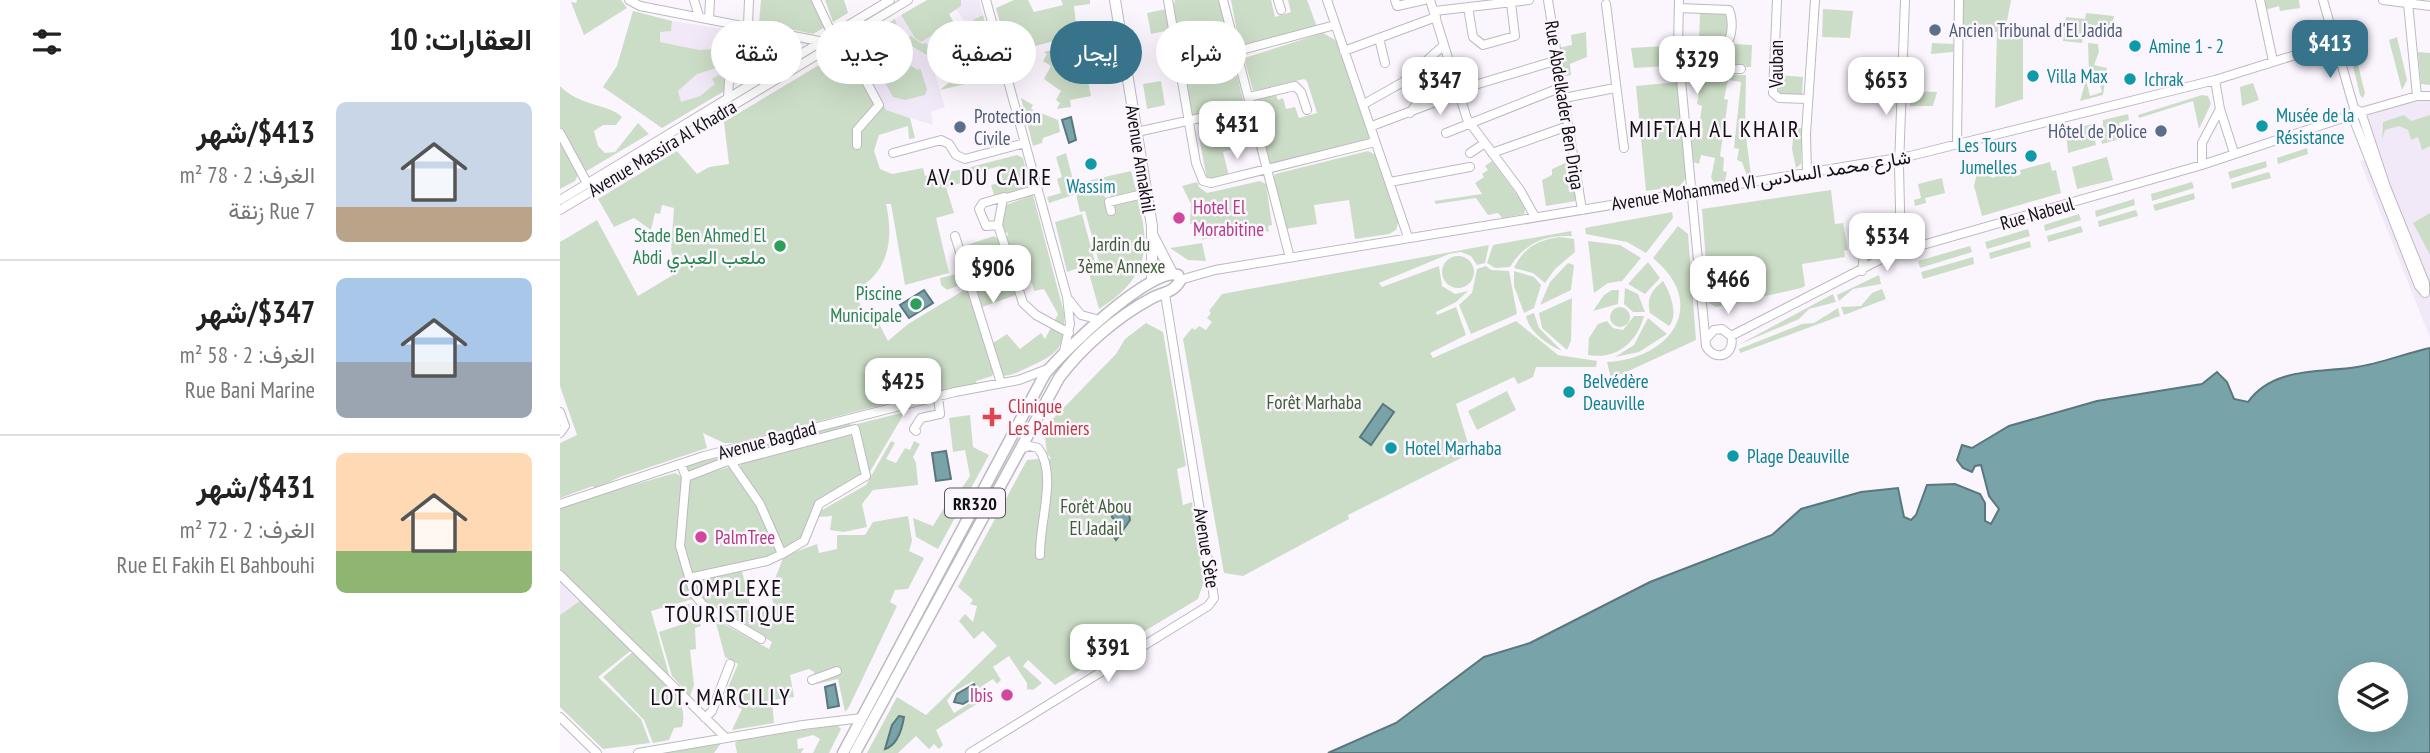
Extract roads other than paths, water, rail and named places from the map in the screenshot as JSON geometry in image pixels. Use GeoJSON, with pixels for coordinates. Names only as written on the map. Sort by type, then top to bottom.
{"type":"FeatureCollection","features":[{"type":"Feature","properties":{"kind":"highway","name":"RR320"},"geometry":{"type":"LineString","coordinates":[[843,753],[1050,368],[1064,351],[1149,282],[1176,277],[1175,288],[1159,295],[1084,349],[1059,378],[855,753]]}},
{"type":"Feature","properties":{"kind":"highway"},"geometry":{"type":"LineString","coordinates":[[1149,282],[1145,293],[1159,295]]}},
{"type":"Feature","properties":{"kind":"main road","name":"Avenue Annakhil"},"geometry":{"type":"LineString","coordinates":[[1115,0],[1153,236],[1149,282]]}},
{"type":"Feature","properties":{"kind":"main road","name":"Avenue Annakhil"},"geometry":{"type":"LineString","coordinates":[[1153,236],[1176,277]]}},
{"type":"Feature","properties":{"kind":"street"},"geometry":{"type":"LineString","coordinates":[[629,0],[640,6],[722,21]]}},
{"type":"Feature","properties":{"kind":"street"},"geometry":{"type":"LineString","coordinates":[[694,0],[699,16]]}},
{"type":"Feature","properties":{"kind":"street"},"geometry":{"type":"LineString","coordinates":[[709,19],[710,0]]}},
{"type":"Feature","properties":{"kind":"street"},"geometry":{"type":"LineString","coordinates":[[748,0],[748,21]]}},
{"type":"Feature","properties":{"kind":"street"},"geometry":{"type":"LineString","coordinates":[[816,0],[826,21]]}},
{"type":"Feature","properties":{"kind":"street","name":"Avenue Massira Al Khadra"},"geometry":{"type":"LineString","coordinates":[[854,21],[890,0]]}},
{"type":"Feature","properties":{"kind":"street","name":"Avenue Massira Al Khadra"},"geometry":{"type":"LineString","coordinates":[[873,21],[908,0]]}},
{"type":"Feature","properties":{"kind":"street"},"geometry":{"type":"LineString","coordinates":[[986,0],[991,21]]}},
{"type":"Feature","properties":{"kind":"street"},"geometry":{"type":"LineString","coordinates":[[1168,0],[1199,173],[1205,183],[1376,142]]}},
{"type":"Feature","properties":{"kind":"street"},"geometry":{"type":"LineString","coordinates":[[1223,0],[1227,21]]}},
{"type":"Feature","properties":{"kind":"street"},"geometry":{"type":"LineString","coordinates":[[1278,0],[1281,10]]}},
{"type":"Feature","properties":{"kind":"street"},"geometry":{"type":"LineString","coordinates":[[1327,0],[1408,237]]}},
{"type":"Feature","properties":{"kind":"street"},"geometry":{"type":"LineString","coordinates":[[1395,0],[1397,6],[1424,0]]}},
{"type":"Feature","properties":{"kind":"street"},"geometry":{"type":"LineString","coordinates":[[1430,0],[1471,125],[1535,217]]}},
{"type":"Feature","properties":{"kind":"street"},"geometry":{"type":"LineString","coordinates":[[1344,51],[1435,14],[1465,5],[1528,0]]}},
{"type":"Feature","properties":{"kind":"street","name":"Rue Abdelkader Ben Driga"},"geometry":{"type":"LineString","coordinates":[[1548,0],[1582,210]]}},
{"type":"Feature","properties":{"kind":"street","name":"Vauban"},"geometry":{"type":"LineString","coordinates":[[1777,0],[1773,93],[1779,98],[1808,99]]}},
{"type":"Feature","properties":{"kind":"street"},"geometry":{"type":"LineString","coordinates":[[1807,173],[1808,99],[1815,0]]}},
{"type":"Feature","properties":{"kind":"street"},"geometry":{"type":"LineString","coordinates":[[1900,251],[1899,159],[1906,0]]}},
{"type":"Feature","properties":{"kind":"street"},"geometry":{"type":"LineString","coordinates":[[1957,144],[1958,0]]}},
{"type":"Feature","properties":{"kind":"street"},"geometry":{"type":"LineString","coordinates":[[2260,0],[2273,61]]}},
{"type":"Feature","properties":{"kind":"street"},"geometry":{"type":"LineString","coordinates":[[2323,0],[2356,112],[2414,276],[2425,293],[2425,283],[2387,199]]}},
{"type":"Feature","properties":{"kind":"street"},"geometry":{"type":"LineString","coordinates":[[2383,0],[2430,6]]}},
{"type":"Feature","properties":{"kind":"street"},"geometry":{"type":"LineString","coordinates":[[1465,5],[1473,37],[1483,45],[1515,36],[1511,2]]}},
{"type":"Feature","properties":{"kind":"street"},"geometry":{"type":"LineString","coordinates":[[2408,3],[2417,96]]}},
{"type":"Feature","properties":{"kind":"street"},"geometry":{"type":"LineString","coordinates":[[1606,4],[1624,148]]}},
{"type":"Feature","properties":{"kind":"street"},"geometry":{"type":"LineString","coordinates":[[1678,48],[1726,44],[1730,36],[1729,10],[1679,4],[1678,48],[1706,339],[1703,352],[1720,356],[1728,353],[1733,345],[1731,336],[1722,329],[1714,330],[1706,339]]}},
{"type":"Feature","properties":{"kind":"street"},"geometry":{"type":"LineString","coordinates":[[1246,49],[1335,25]]}},
{"type":"Feature","properties":{"kind":"street"},"geometry":{"type":"LineString","coordinates":[[1379,38],[1385,63]]}},
{"type":"Feature","properties":{"kind":"street","name":"Avenue Massira Al Khadra"},"geometry":{"type":"LineString","coordinates":[[560,200],[816,43]]}},
{"type":"Feature","properties":{"kind":"street","name":"Avenue Mohammed VI شارع محمد السادس"},"geometry":{"type":"LineString","coordinates":[[1176,277],[1408,237],[1899,159],[2215,80],[2334,43]]}},
{"type":"Feature","properties":{"kind":"street"},"geometry":{"type":"LineString","coordinates":[[1364,104],[1403,82],[1444,45]]}},
{"type":"Feature","properties":{"kind":"street","name":"Avenue Massira Al Khadra"},"geometry":{"type":"LineString","coordinates":[[560,210],[816,55]]}},
{"type":"Feature","properties":{"kind":"street"},"geometry":{"type":"LineString","coordinates":[[1372,127],[1459,91],[1558,60]]}},
{"type":"Feature","properties":{"kind":"street"},"geometry":{"type":"LineString","coordinates":[[1680,70],[1741,69]]}},
{"type":"Feature","properties":{"kind":"street"},"geometry":{"type":"LineString","coordinates":[[1410,113],[1422,96],[1454,79]]}},
{"type":"Feature","properties":{"kind":"street"},"geometry":{"type":"LineString","coordinates":[[2215,80],[2220,109],[2234,153]]}},
{"type":"Feature","properties":{"kind":"street"},"geometry":{"type":"LineString","coordinates":[[728,97],[729,84]]}},
{"type":"Feature","properties":{"kind":"street"},"geometry":{"type":"LineString","coordinates":[[857,145],[857,130],[880,108],[867,84]]}},
{"type":"Feature","properties":{"kind":"street"},"geometry":{"type":"LineString","coordinates":[[1008,84],[1067,298],[1069,333],[1064,351]]}},
{"type":"Feature","properties":{"kind":"street"},"geometry":{"type":"LineString","coordinates":[[1245,84],[1290,258]]}},
{"type":"Feature","properties":{"kind":"street"},"geometry":{"type":"LineString","coordinates":[[1249,97],[1295,86],[1301,92],[1307,110]]}},
{"type":"Feature","properties":{"kind":"street"},"geometry":{"type":"LineString","coordinates":[[1446,133],[1562,87]]}},
{"type":"Feature","properties":{"kind":"street"},"geometry":{"type":"LineString","coordinates":[[1564,98],[1615,88]]}},
{"type":"Feature","properties":{"kind":"street","name":"Rue Nabeul"},"geometry":{"type":"LineString","coordinates":[[1731,336],[1900,251],[2202,165],[2356,112],[2417,96],[2430,96]]}},
{"type":"Feature","properties":{"kind":"street"},"geometry":{"type":"LineString","coordinates":[[1137,132],[1250,107]]}},
{"type":"Feature","properties":{"kind":"street"},"geometry":{"type":"LineString","coordinates":[[2202,165],[2202,144],[2220,109]]}},
{"type":"Feature","properties":{"kind":"street"},"geometry":{"type":"LineString","coordinates":[[1492,153],[1569,126]]}},
{"type":"Feature","properties":{"kind":"street"},"geometry":{"type":"LineString","coordinates":[[560,133],[587,183]]}},
{"type":"Feature","properties":{"kind":"street"},"geometry":{"type":"LineString","coordinates":[[893,153],[941,140],[960,158],[970,159],[1025,143]]}},
{"type":"Feature","properties":{"kind":"street"},"geometry":{"type":"LineString","coordinates":[[1469,153],[1485,143]]}},
{"type":"Feature","properties":{"kind":"street"},"geometry":{"type":"LineString","coordinates":[[1390,182],[1470,167]]}},
{"type":"Feature","properties":{"kind":"street"},"geometry":{"type":"LineString","coordinates":[[998,225],[986,226],[979,209],[983,203],[1037,188]]}},
{"type":"Feature","properties":{"kind":"street"},"geometry":{"type":"LineString","coordinates":[[1109,203],[1147,193]]}},
{"type":"Feature","properties":{"kind":"street"},"geometry":{"type":"LineString","coordinates":[[1007,196],[1001,202],[998,225],[1023,303],[1036,315],[1069,333]]}},
{"type":"Feature","properties":{"kind":"street"},"geometry":{"type":"LineString","coordinates":[[1862,271],[1864,253],[1874,233],[1886,227],[1899,234]]}},
{"type":"Feature","properties":{"kind":"street"},"geometry":{"type":"LineString","coordinates":[[955,236],[1001,383]]}},
{"type":"Feature","properties":{"kind":"street","name":"Avenue Sète"},"geometry":{"type":"LineString","coordinates":[[970,753],[1208,606],[1214,598],[1159,295]]}},
{"type":"Feature","properties":{"kind":"street"},"geometry":{"type":"LineString","coordinates":[[1067,298],[1081,315],[1100,320]]}},
{"type":"Feature","properties":{"kind":"street"},"geometry":{"type":"LineString","coordinates":[[1704,319],[1714,330]]}},
{"type":"Feature","properties":{"kind":"street","name":"Avenue Bagdad"},"geometry":{"type":"LineString","coordinates":[[560,504],[725,451],[938,396],[1019,380],[1050,368]]}},
{"type":"Feature","properties":{"kind":"street"},"geometry":{"type":"LineString","coordinates":[[1019,380],[1030,383],[1035,394]]}},
{"type":"Feature","properties":{"kind":"street"},"geometry":{"type":"LineString","coordinates":[[916,431],[914,429],[921,418],[940,414],[938,396]]}},
{"type":"Feature","properties":{"kind":"street"},"geometry":{"type":"LineString","coordinates":[[560,412],[565,426],[560,433]]}},
{"type":"Feature","properties":{"kind":"street"},"geometry":{"type":"LineString","coordinates":[[689,578],[732,570],[782,554],[804,541],[819,504],[866,477],[854,417]]}},
{"type":"Feature","properties":{"kind":"street"},"geometry":{"type":"LineString","coordinates":[[1031,428],[1048,465],[1049,478],[1039,533],[1040,555]]}},
{"type":"Feature","properties":{"kind":"street"},"geometry":{"type":"LineString","coordinates":[[686,477],[731,462],[855,429]]}},
{"type":"Feature","properties":{"kind":"street"},"geometry":{"type":"LineString","coordinates":[[1020,449],[1030,446],[1041,452]]}},
{"type":"Feature","properties":{"kind":"street"},"geometry":{"type":"LineString","coordinates":[[725,451],[760,504],[782,554]]}},
{"type":"Feature","properties":{"kind":"street"},"geometry":{"type":"LineString","coordinates":[[681,464],[686,477],[680,541],[697,599],[761,639]]}},
{"type":"Feature","properties":{"kind":"street"},"geometry":{"type":"LineString","coordinates":[[560,575],[726,738]]}},
{"type":"Feature","properties":{"kind":"street"},"geometry":{"type":"LineString","coordinates":[[705,718],[712,711],[730,664]]}},
{"type":"Feature","properties":{"kind":"street"},"geometry":{"type":"LineString","coordinates":[[812,680],[837,671]]}},
{"type":"Feature","properties":{"kind":"street"},"geometry":{"type":"LineString","coordinates":[[560,717],[597,753]]}},
{"type":"Feature","properties":{"kind":"street"},"geometry":{"type":"LineString","coordinates":[[638,753],[862,719]]}},
{"type":"Feature","properties":{"kind":"street"},"geometry":{"type":"LineString","coordinates":[[560,724],[590,753]]}},
{"type":"Feature","properties":{"kind":"water"},"geometry":{"type":"Polygon","coordinates":[[[1071,117],[1076,140],[1069,143],[1062,120],[1071,117]]]}},
{"type":"Feature","properties":{"kind":"water","name":"Piscine Municipale"},"geometry":{"type":"Polygon","coordinates":[[[924,290],[933,303],[909,318],[900,305],[924,290]]]}},
{"type":"Feature","properties":{"kind":"water"},"geometry":{"type":"Polygon","coordinates":[[[2430,348],[2430,753],[1328,753],[1396,723],[1484,657],[1530,643],[1650,582],[1772,535],[1801,509],[1861,492],[1898,488],[1904,517],[1911,520],[1916,515],[1927,485],[1955,484],[1980,494],[1985,503],[1985,521],[1991,524],[1999,509],[1989,496],[1981,465],[1975,466],[1972,472],[1963,468],[1957,460],[1962,445],[1972,448],[2009,426],[2097,401],[2202,384],[2217,372],[2227,382],[2234,399],[2248,402],[2258,391],[2283,377],[2365,366],[2430,348]]]}},
{"type":"Feature","properties":{"kind":"water"},"geometry":{"type":"Polygon","coordinates":[[[1383,404],[1394,412],[1371,445],[1360,437],[1383,404]]]}},
{"type":"Feature","properties":{"kind":"water"},"geometry":{"type":"Polygon","coordinates":[[[946,451],[951,479],[936,481],[932,453],[946,451]]]}},
{"type":"Feature","properties":{"kind":"water"},"geometry":{"type":"Polygon","coordinates":[[[1123,503],[1128,508],[1130,520],[1116,540],[1112,534],[1116,521],[1112,517],[1112,511],[1123,503]]]}},
{"type":"Feature","properties":{"kind":"water"},"geometry":{"type":"Polygon","coordinates":[[[835,684],[839,706],[828,708],[825,687],[835,684]]]}},
{"type":"Feature","properties":{"kind":"water"},"geometry":{"type":"Polygon","coordinates":[[[974,684],[980,694],[963,704],[954,702],[957,694],[974,684]]]}},
{"type":"Feature","properties":{"kind":"water"},"geometry":{"type":"Polygon","coordinates":[[[899,716],[904,717],[899,736],[885,749],[892,725],[899,716]]]}},
{"type":"Feature","properties":{"kind":"place","name":"Ancien Tribunal d'El Jadida"},"geometry":{"type":"Point","coordinates":[1935,30]}},
{"type":"Feature","properties":{"kind":"place","name":"Amine 1 - 2"},"geometry":{"type":"Point","coordinates":[2135,46]}},
{"type":"Feature","properties":{"kind":"place","name":"Villa Max"},"geometry":{"type":"Point","coordinates":[2033,76]}},
{"type":"Feature","properties":{"kind":"place","name":"Ichrak"},"geometry":{"type":"Point","coordinates":[2130,79]}},
{"type":"Feature","properties":{"kind":"place","name":"Musée de la Résistance"},"geometry":{"type":"Point","coordinates":[2262,126]}},
{"type":"Feature","properties":{"kind":"place","name":"Protection Civile"},"geometry":{"type":"Point","coordinates":[960,127]}},
{"type":"Feature","properties":{"kind":"place","name":"Hôtel de Police"},"geometry":{"type":"Point","coordinates":[2161,131]}},
{"type":"Feature","properties":{"kind":"place","name":"Les Tours Jumelles"},"geometry":{"type":"Point","coordinates":[2031,156]}},
{"type":"Feature","properties":{"kind":"place","name":"Wassim"},"geometry":{"type":"Point","coordinates":[1091,164]}},
{"type":"Feature","properties":{"kind":"place","name":"Hotel El Morabitine"},"geometry":{"type":"Point","coordinates":[1179,218]}},
{"type":"Feature","properties":{"kind":"place","name":"Stade Ben Ahmed El Abdi ملعب العبدي"},"geometry":{"type":"Point","coordinates":[780,246]}},
{"type":"Feature","properties":{"kind":"place","name":"Piscine Municipale"},"geometry":{"type":"Point","coordinates":[916,304]}},
{"type":"Feature","properties":{"kind":"place","name":"Belvédère Deauville"},"geometry":{"type":"Point","coordinates":[1569,392]}},
{"type":"Feature","properties":{"kind":"place","name":"Clinique Les Palmiers"},"geometry":{"type":"Point","coordinates":[992,417]}},
{"type":"Feature","properties":{"kind":"place","name":"Hotel Marhaba"},"geometry":{"type":"Point","coordinates":[1391,448]}},
{"type":"Feature","properties":{"kind":"place","name":"Plage Deauville"},"geometry":{"type":"Point","coordinates":[1733,456]}},
{"type":"Feature","properties":{"kind":"place","name":"PalmTree"},"geometry":{"type":"Point","coordinates":[701,537]}},
{"type":"Feature","properties":{"kind":"place","name":"Ibis"},"geometry":{"type":"Point","coordinates":[1007,695]}},
{"type":"Feature","properties":{"kind":"district","name":"MIFTAH AL KHAIR"},"geometry":{"type":"Point","coordinates":[1715,128]}},
{"type":"Feature","properties":{"kind":"district","name":"AV. DU CAIRE"},"geometry":{"type":"Point","coordinates":[990,176]}},
{"type":"Feature","properties":{"kind":"district","name":"COMPLEXE TOURISTIQUE"},"geometry":{"type":"Point","coordinates":[731,600]}},
{"type":"Feature","properties":{"kind":"district","name":"LOT. MARCILLY"},"geometry":{"type":"Point","coordinates":[721,696]}},
{"type":"Feature","properties":{"kind":"park label","name":"Jardin du 3ème Annexe"},"geometry":{"type":"Point","coordinates":[1121,255]}},
{"type":"Feature","properties":{"kind":"park label","name":"Forêt Marhaba"},"geometry":{"type":"Point","coordinates":[1314,402]}},
{"type":"Feature","properties":{"kind":"park label","name":"Forêt Abou El Jadail"},"geometry":{"type":"Point","coordinates":[1096,517]}}]}
